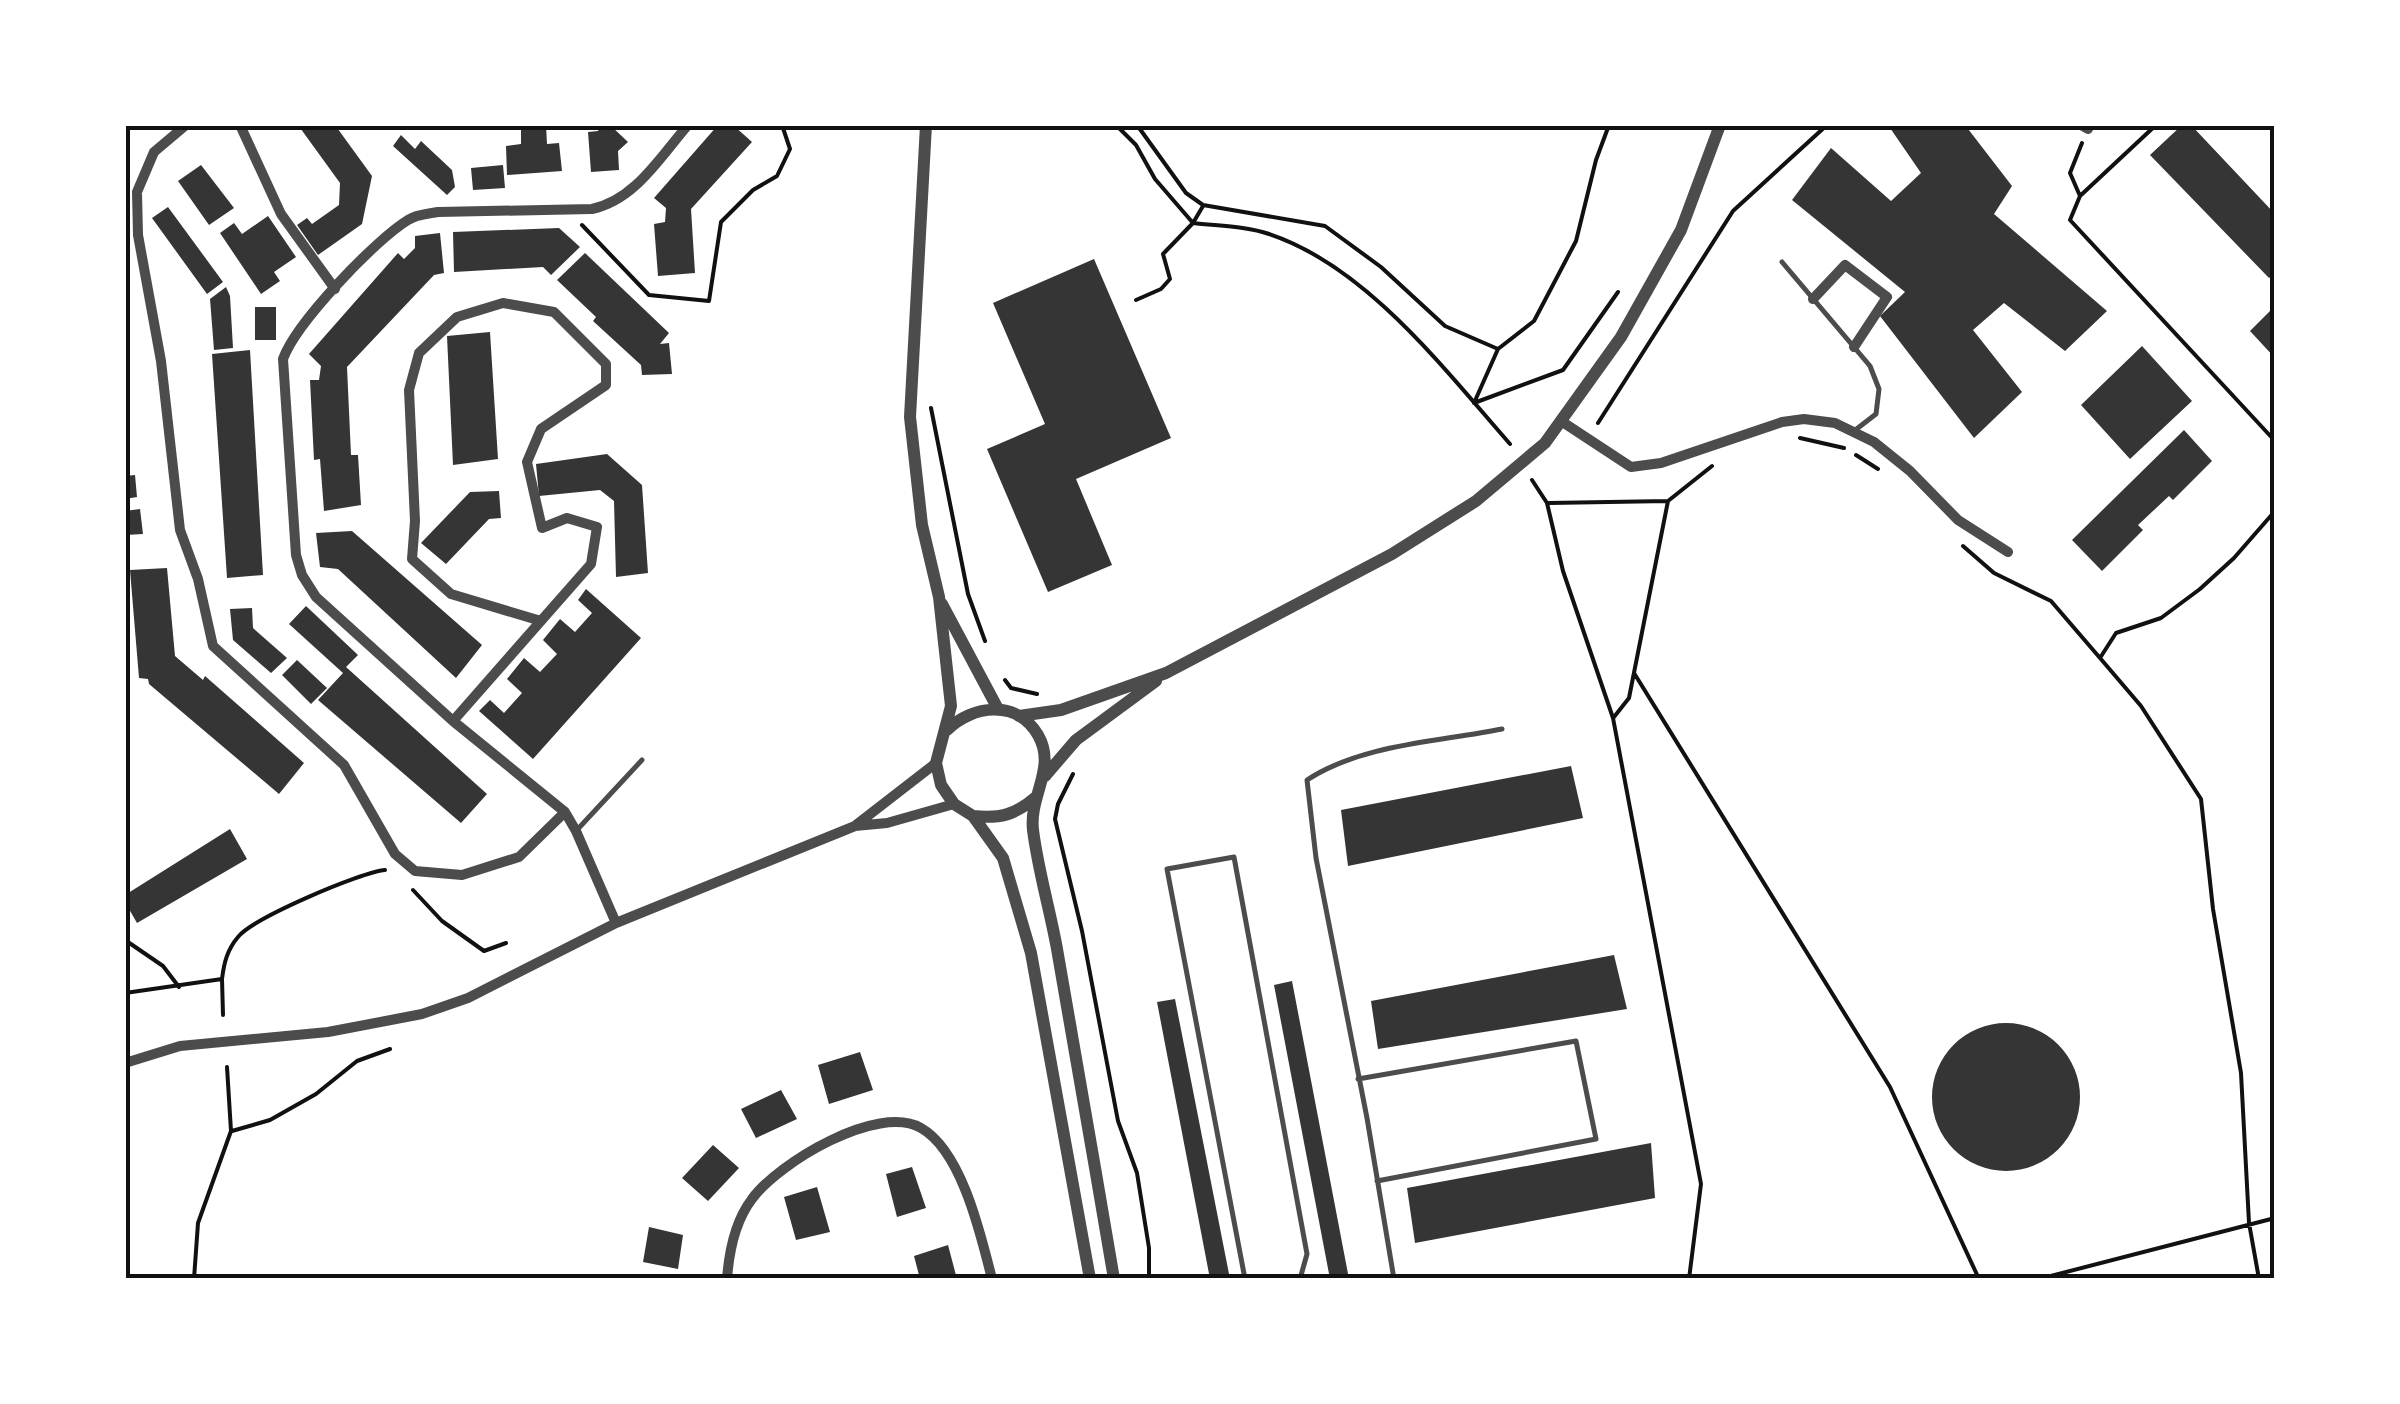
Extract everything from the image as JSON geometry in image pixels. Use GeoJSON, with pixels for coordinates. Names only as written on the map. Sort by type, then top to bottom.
{"type":"FeatureCollection","features":[{"type":"Feature","properties":{"kind":"street"},"geometry":{"type":"LineString","coordinates":[[186,125],[154,152],[137,192],[138,235],[160,361],[180,530],[198,579],[213,646],[344,765],[395,854],[415,870],[462,875],[518,857],[564,812]]}},
{"type":"Feature","properties":{"kind":"street"},"geometry":{"type":"LineString","coordinates":[[240,125],[282,214],[336,289]]}},
{"type":"Feature","properties":{"kind":"street"},"geometry":{"type":"LineString","coordinates":[[616,923],[564,812],[453,721],[316,597],[302,575],[296,555],[283,359],[290,340],[336,289],[414,216],[611,205],[628,193],[688,125]]}},
{"type":"Feature","properties":{"kind":"street"},"geometry":{"type":"LineString","coordinates":[[926,125],[910,417],[922,525],[939,597],[951,706],[946,732]]}},
{"type":"Feature","properties":{"kind":"street"},"geometry":{"type":"LineString","coordinates":[[1020,716],[1061,710],[1166,673],[1392,554],[1459,512],[1545,443],[1621,337],[1681,230],[1720,125]]}},
{"type":"Feature","properties":{"kind":"street"},"geometry":{"type":"LineString","coordinates":[[1813,299],[1845,265],[1887,298],[1854,347]]}},
{"type":"Feature","properties":{"kind":"street"},"geometry":{"type":"LineString","coordinates":[[453,721],[591,564],[597,527],[568,518],[542,528],[527,462],[541,429],[606,385],[606,364],[554,312],[503,303],[457,317],[419,353],[410,390],[416,522],[412,559],[451,594],[540,622]]}},
{"type":"Feature","properties":{"kind":"street"},"geometry":{"type":"LineString","coordinates":[[1561,421],[1632,466],[1661,463],[1782,422],[1804,419],[1854,430],[1910,471],[1958,520],[2008,552]]}},
{"type":"Feature","properties":{"kind":"street"},"geometry":{"type":"LineString","coordinates":[[939,597],[998,708]]}},
{"type":"Feature","properties":{"kind":"street"},"geometry":{"type":"LineString","coordinates":[[1114,1279],[1032,827],[1036,796],[1045,776],[1076,740],[1166,673]]}},
{"type":"Feature","properties":{"kind":"street"},"geometry":{"type":"LineString","coordinates":[[1036,796],[1018,812],[996,819],[974,816],[954,804],[940,785],[938,747],[960,718],[998,708],[1020,716],[1036,732],[1045,753],[1045,776]]}},
{"type":"Feature","properties":{"kind":"street"},"geometry":{"type":"LineString","coordinates":[[125,1063],[180,1046],[328,1032],[422,1014],[468,998],[616,923],[855,826],[936,763]]}},
{"type":"Feature","properties":{"kind":"street"},"geometry":{"type":"LineString","coordinates":[[855,826],[887,824],[954,804]]}},
{"type":"Feature","properties":{"kind":"street"},"geometry":{"type":"LineString","coordinates":[[974,816],[1003,858],[1031,953],[1090,1279]]}},
{"type":"Feature","properties":{"kind":"street"},"geometry":{"type":"LineString","coordinates":[[727,1279],[737,1226],[750,1200],[771,1177],[803,1155],[850,1133],[885,1122],[906,1121],[924,1129],[944,1148],[971,1204],[992,1279]]}},
{"type":"Feature","properties":{"kind":"lane"},"geometry":{"type":"LineString","coordinates":[[1782,262],[1870,366],[1879,389],[1876,414],[1854,430]]}},
{"type":"Feature","properties":{"kind":"lane"},"geometry":{"type":"LineString","coordinates":[[1394,1279],[1316,858],[1307,780],[1327,767],[1366,755],[1502,730]]}},
{"type":"Feature","properties":{"kind":"lane"},"geometry":{"type":"LineString","coordinates":[[576,831],[642,760]]}},
{"type":"Feature","properties":{"kind":"lane"},"geometry":{"type":"LineString","coordinates":[[1245,1279],[1167,869],[1234,857],[1307,1254],[1300,1279]]}},
{"type":"Feature","properties":{"kind":"lane"},"geometry":{"type":"LineString","coordinates":[[1358,1080],[1576,1042],[1596,1139],[1376,1181]]}},
{"type":"Feature","properties":{"kind":"path"},"geometry":{"type":"LineString","coordinates":[[566,209],[649,295],[709,301],[721,222],[752,190],[777,176],[790,149],[782,125]]}},
{"type":"Feature","properties":{"kind":"path"},"geometry":{"type":"LineString","coordinates":[[1116,125],[1136,145],[1155,179],[1193,223],[1265,232],[1315,252],[1379,303],[1510,444]]}},
{"type":"Feature","properties":{"kind":"path"},"geometry":{"type":"LineString","coordinates":[[1137,125],[1186,193],[1203,205],[1325,226],[1381,267],[1445,326],[1498,349]]}},
{"type":"Feature","properties":{"kind":"path"},"geometry":{"type":"LineString","coordinates":[[1474,403],[1498,349],[1534,321],[1576,241],[1609,125]]}},
{"type":"Feature","properties":{"kind":"path"},"geometry":{"type":"LineString","coordinates":[[1587,440],[1733,211],[1827,125]]}},
{"type":"Feature","properties":{"kind":"path"},"geometry":{"type":"LineString","coordinates":[[2156,125],[2080,196],[2070,220],[2275,441]]}},
{"type":"Feature","properties":{"kind":"path"},"geometry":{"type":"LineString","coordinates":[[2080,196],[2070,173],[2084,127]]}},
{"type":"Feature","properties":{"kind":"path"},"geometry":{"type":"LineString","coordinates":[[1136,300],[1161,290],[1170,279],[1162,254],[1193,223],[1203,205]]}},
{"type":"Feature","properties":{"kind":"path"},"geometry":{"type":"LineString","coordinates":[[1474,403],[1563,370],[1618,292]]}},
{"type":"Feature","properties":{"kind":"path"},"geometry":{"type":"LineString","coordinates":[[929,397],[968,594],[988,649]]}},
{"type":"Feature","properties":{"kind":"path"},"geometry":{"type":"LineString","coordinates":[[1794,437],[1847,449],[1888,477]]}},
{"type":"Feature","properties":{"kind":"path"},"geometry":{"type":"LineString","coordinates":[[1547,503],[1668,501],[1722,458]]}},
{"type":"Feature","properties":{"kind":"path"},"geometry":{"type":"LineString","coordinates":[[1532,480],[1547,503],[1563,571],[1613,718],[1702,1184],[1689,1279]]}},
{"type":"Feature","properties":{"kind":"path"},"geometry":{"type":"LineString","coordinates":[[1613,718],[1629,698],[1668,501]]}},
{"type":"Feature","properties":{"kind":"path"},"geometry":{"type":"LineString","coordinates":[[2100,658],[2116,633],[2161,618],[2200,589],[2234,558],[2275,511]]}},
{"type":"Feature","properties":{"kind":"path"},"geometry":{"type":"LineString","coordinates":[[1956,540],[1994,573],[2051,601],[2141,706],[2201,798],[2241,1073],[2249,1222],[2259,1279]]}},
{"type":"Feature","properties":{"kind":"path"},"geometry":{"type":"LineString","coordinates":[[1634,673],[1890,1087],[1978,1279]]}},
{"type":"Feature","properties":{"kind":"path"},"geometry":{"type":"LineString","coordinates":[[1003,678],[1011,688],[1055,698],[1061,710]]}},
{"type":"Feature","properties":{"kind":"path"},"geometry":{"type":"LineString","coordinates":[[1073,774],[1055,819],[1082,930],[1118,1122],[1137,1173],[1149,1248],[1149,1279]]}},
{"type":"Feature","properties":{"kind":"path"},"geometry":{"type":"LineString","coordinates":[[224,1015],[224,959],[240,934],[300,901],[382,870],[392,872]]}},
{"type":"Feature","properties":{"kind":"path"},"geometry":{"type":"LineString","coordinates":[[402,877],[442,921],[484,951],[506,943]]}},
{"type":"Feature","properties":{"kind":"path"},"geometry":{"type":"LineString","coordinates":[[125,940],[163,966],[179,988]]}},
{"type":"Feature","properties":{"kind":"path"},"geometry":{"type":"LineString","coordinates":[[125,992],[179,988],[222,979]]}},
{"type":"Feature","properties":{"kind":"path"},"geometry":{"type":"LineString","coordinates":[[231,1131],[270,1120],[316,1094],[357,1061],[390,1049]]}},
{"type":"Feature","properties":{"kind":"path"},"geometry":{"type":"LineString","coordinates":[[194,1279],[198,1223],[231,1131],[227,1067]]}},
{"type":"Feature","properties":{"kind":"path"},"geometry":{"type":"LineString","coordinates":[[2039,1279],[2275,1218]]}},
{"type":"Feature","properties":{"kind":"building"},"geometry":{"type":"Polygon","coordinates":[[[298,125],[335,125],[372,176],[362,224],[318,255],[297,225],[307,218],[312,224],[339,205],[340,183],[298,125]]]}},
{"type":"Feature","properties":{"kind":"building"},"geometry":{"type":"Polygon","coordinates":[[[521,125],[546,125],[547,144],[559,143],[562,171],[507,175],[506,146],[521,144],[521,125]]]}},
{"type":"Feature","properties":{"kind":"building"},"geometry":{"type":"Polygon","coordinates":[[[601,125],[610,125],[628,142],[618,151],[619,170],[591,172],[588,132],[598,131],[601,125]]]}},
{"type":"Feature","properties":{"kind":"building"},"geometry":{"type":"Polygon","coordinates":[[[718,125],[733,125],[752,142],[691,209],[695,273],[658,276],[654,224],[665,222],[666,208],[654,198],[718,125]]]}},
{"type":"Feature","properties":{"kind":"building"},"geometry":{"type":"Polygon","coordinates":[[[1888,125],[1965,125],[2012,186],[1994,214],[2107,311],[2065,351],[2004,303],[1973,330],[2022,392],[1974,438],[1880,316],[1905,292],[1792,200],[1831,148],[1891,201],[1921,173],[1888,125]]]}},
{"type":"Feature","properties":{"kind":"building"},"geometry":{"type":"Polygon","coordinates":[[[2182,125],[2191,125],[2275,214],[2275,273],[2269,278],[2150,155],[2182,125]]]}},
{"type":"Feature","properties":{"kind":"building"},"geometry":{"type":"Polygon","coordinates":[[[401,135],[415,149],[421,141],[452,170],[455,187],[447,195],[393,146],[401,135]]]}},
{"type":"Feature","properties":{"kind":"building"},"geometry":{"type":"Polygon","coordinates":[[[201,165],[234,208],[209,225],[178,181],[201,165]]]}},
{"type":"Feature","properties":{"kind":"building"},"geometry":{"type":"Polygon","coordinates":[[[503,165],[505,188],[473,190],[471,168],[503,165]]]}},
{"type":"Feature","properties":{"kind":"building"},"geometry":{"type":"Polygon","coordinates":[[[168,207],[223,282],[207,294],[152,218],[168,207]]]}},
{"type":"Feature","properties":{"kind":"building"},"geometry":{"type":"Polygon","coordinates":[[[268,216],[296,257],[274,272],[280,281],[261,294],[220,233],[234,223],[242,234],[268,216]]]}},
{"type":"Feature","properties":{"kind":"building"},"geometry":{"type":"Polygon","coordinates":[[[559,228],[580,247],[551,275],[543,267],[454,272],[453,232],[559,228]]]}},
{"type":"Feature","properties":{"kind":"building"},"geometry":{"type":"Polygon","coordinates":[[[440,233],[444,273],[434,275],[347,367],[351,455],[358,455],[361,505],[324,511],[320,459],[314,460],[310,380],[319,380],[321,366],[309,354],[398,253],[404,259],[415,248],[415,236],[440,233]]]}},
{"type":"Feature","properties":{"kind":"building"},"geometry":{"type":"Polygon","coordinates":[[[585,253],[669,333],[660,344],[669,343],[672,374],[642,375],[641,365],[593,321],[596,317],[557,280],[585,253]]]}},
{"type":"Feature","properties":{"kind":"building"},"geometry":{"type":"Polygon","coordinates":[[[1094,259],[1171,438],[1076,479],[1112,565],[1048,592],[987,449],[1045,424],[993,303],[1094,259]]]}},
{"type":"Feature","properties":{"kind":"building"},"geometry":{"type":"Polygon","coordinates":[[[226,287],[233,348],[214,350],[210,299],[226,287]]]}},
{"type":"Feature","properties":{"kind":"building"},"geometry":{"type":"Polygon","coordinates":[[[2275,306],[2275,358],[2250,331],[2275,306]]]}},
{"type":"Feature","properties":{"kind":"building"},"geometry":{"type":"Polygon","coordinates":[[[255,307],[276,307],[276,340],[255,340],[255,307]]]}},
{"type":"Feature","properties":{"kind":"building"},"geometry":{"type":"Polygon","coordinates":[[[490,332],[498,459],[453,465],[447,336],[490,332]]]}},
{"type":"Feature","properties":{"kind":"building"},"geometry":{"type":"Polygon","coordinates":[[[2142,346],[2192,401],[2130,459],[2081,405],[2142,346]]]}},
{"type":"Feature","properties":{"kind":"building"},"geometry":{"type":"Polygon","coordinates":[[[250,350],[263,575],[227,578],[212,354],[250,350]]]}},
{"type":"Feature","properties":{"kind":"building"},"geometry":{"type":"Polygon","coordinates":[[[2184,430],[2212,461],[2173,500],[2169,496],[2138,525],[2143,530],[2102,571],[2072,540],[2184,430]]]}},
{"type":"Feature","properties":{"kind":"building"},"geometry":{"type":"Polygon","coordinates":[[[607,454],[642,485],[648,573],[616,577],[614,501],[600,490],[539,496],[536,464],[607,454]]]}},
{"type":"Feature","properties":{"kind":"building"},"geometry":{"type":"Polygon","coordinates":[[[135,475],[137,497],[125,499],[125,476],[135,475]]]}},
{"type":"Feature","properties":{"kind":"building"},"geometry":{"type":"Polygon","coordinates":[[[499,491],[501,518],[489,519],[446,564],[421,543],[470,492],[499,491]]]}},
{"type":"Feature","properties":{"kind":"building"},"geometry":{"type":"Polygon","coordinates":[[[140,509],[143,534],[125,535],[125,511],[140,509]]]}},
{"type":"Feature","properties":{"kind":"building"},"geometry":{"type":"Polygon","coordinates":[[[352,531],[482,645],[456,678],[338,569],[320,567],[316,533],[352,531]]]}},
{"type":"Feature","properties":{"kind":"building"},"geometry":{"type":"Polygon","coordinates":[[[167,568],[175,656],[203,680],[205,676],[304,763],[279,794],[149,684],[148,679],[139,678],[130,570],[167,568]]]}},
{"type":"Feature","properties":{"kind":"building"},"geometry":{"type":"Polygon","coordinates":[[[586,589],[641,638],[533,759],[479,711],[490,700],[504,713],[522,693],[507,679],[524,658],[540,672],[557,654],[543,640],[560,619],[575,632],[592,613],[578,600],[586,589]]]}},
{"type":"Feature","properties":{"kind":"building"},"geometry":{"type":"Polygon","coordinates":[[[306,606],[358,655],[346,667],[487,794],[461,823],[318,700],[343,673],[289,624],[306,606]]]}},
{"type":"Feature","properties":{"kind":"building"},"geometry":{"type":"Polygon","coordinates":[[[252,608],[253,628],[287,658],[271,673],[233,640],[230,609],[252,608]]]}},
{"type":"Feature","properties":{"kind":"building"},"geometry":{"type":"Polygon","coordinates":[[[297,660],[327,688],[311,704],[282,675],[297,660]]]}},
{"type":"Feature","properties":{"kind":"building"},"geometry":{"type":"Polygon","coordinates":[[[1571,766],[1583,818],[1348,866],[1341,810],[1571,766]]]}},
{"type":"Feature","properties":{"kind":"building"},"geometry":{"type":"Polygon","coordinates":[[[230,829],[247,859],[137,923],[125,895],[230,829]]]}},
{"type":"Feature","properties":{"kind":"building"},"geometry":{"type":"Polygon","coordinates":[[[1614,955],[1627,1009],[1378,1049],[1371,1001],[1614,955]]]}},
{"type":"Feature","properties":{"kind":"building"},"geometry":{"type":"Polygon","coordinates":[[[1292,981],[1349,1279],[1330,1279],[1274,985],[1292,981]]]}},
{"type":"Feature","properties":{"kind":"building"},"geometry":{"type":"Polygon","coordinates":[[[1175,999],[1230,1279],[1210,1279],[1157,1002],[1175,999]]]}},
{"type":"Feature","properties":{"kind":"building"},"geometry":{"type":"Polygon","coordinates":[[[2006,1023],[2034,1029],[2058,1045],[2074,1069],[2080,1097],[2074,1125],[2058,1149],[2034,1165],[2006,1171],[1978,1165],[1954,1149],[1938,1125],[1932,1097],[1938,1069],[1954,1045],[1978,1029],[2006,1023]]]}},
{"type":"Feature","properties":{"kind":"building"},"geometry":{"type":"Polygon","coordinates":[[[860,1052],[873,1090],[829,1104],[818,1065],[860,1052]]]}},
{"type":"Feature","properties":{"kind":"building"},"geometry":{"type":"Polygon","coordinates":[[[781,1090],[797,1119],[756,1138],[741,1109],[781,1090]]]}},
{"type":"Feature","properties":{"kind":"building"},"geometry":{"type":"Polygon","coordinates":[[[1651,1143],[1655,1198],[1415,1243],[1407,1188],[1651,1143]]]}},
{"type":"Feature","properties":{"kind":"building"},"geometry":{"type":"Polygon","coordinates":[[[713,1145],[739,1168],[708,1201],[682,1178],[713,1145]]]}},
{"type":"Feature","properties":{"kind":"building"},"geometry":{"type":"Polygon","coordinates":[[[912,1167],[926,1208],[897,1217],[886,1174],[912,1167]]]}},
{"type":"Feature","properties":{"kind":"building"},"geometry":{"type":"Polygon","coordinates":[[[817,1187],[830,1232],[796,1240],[784,1197],[817,1187]]]}},
{"type":"Feature","properties":{"kind":"building"},"geometry":{"type":"Polygon","coordinates":[[[649,1227],[683,1235],[678,1269],[643,1262],[649,1227]]]}},
{"type":"Feature","properties":{"kind":"building"},"geometry":{"type":"Polygon","coordinates":[[[948,1245],[957,1279],[920,1279],[914,1256],[948,1245]]]}}]}
